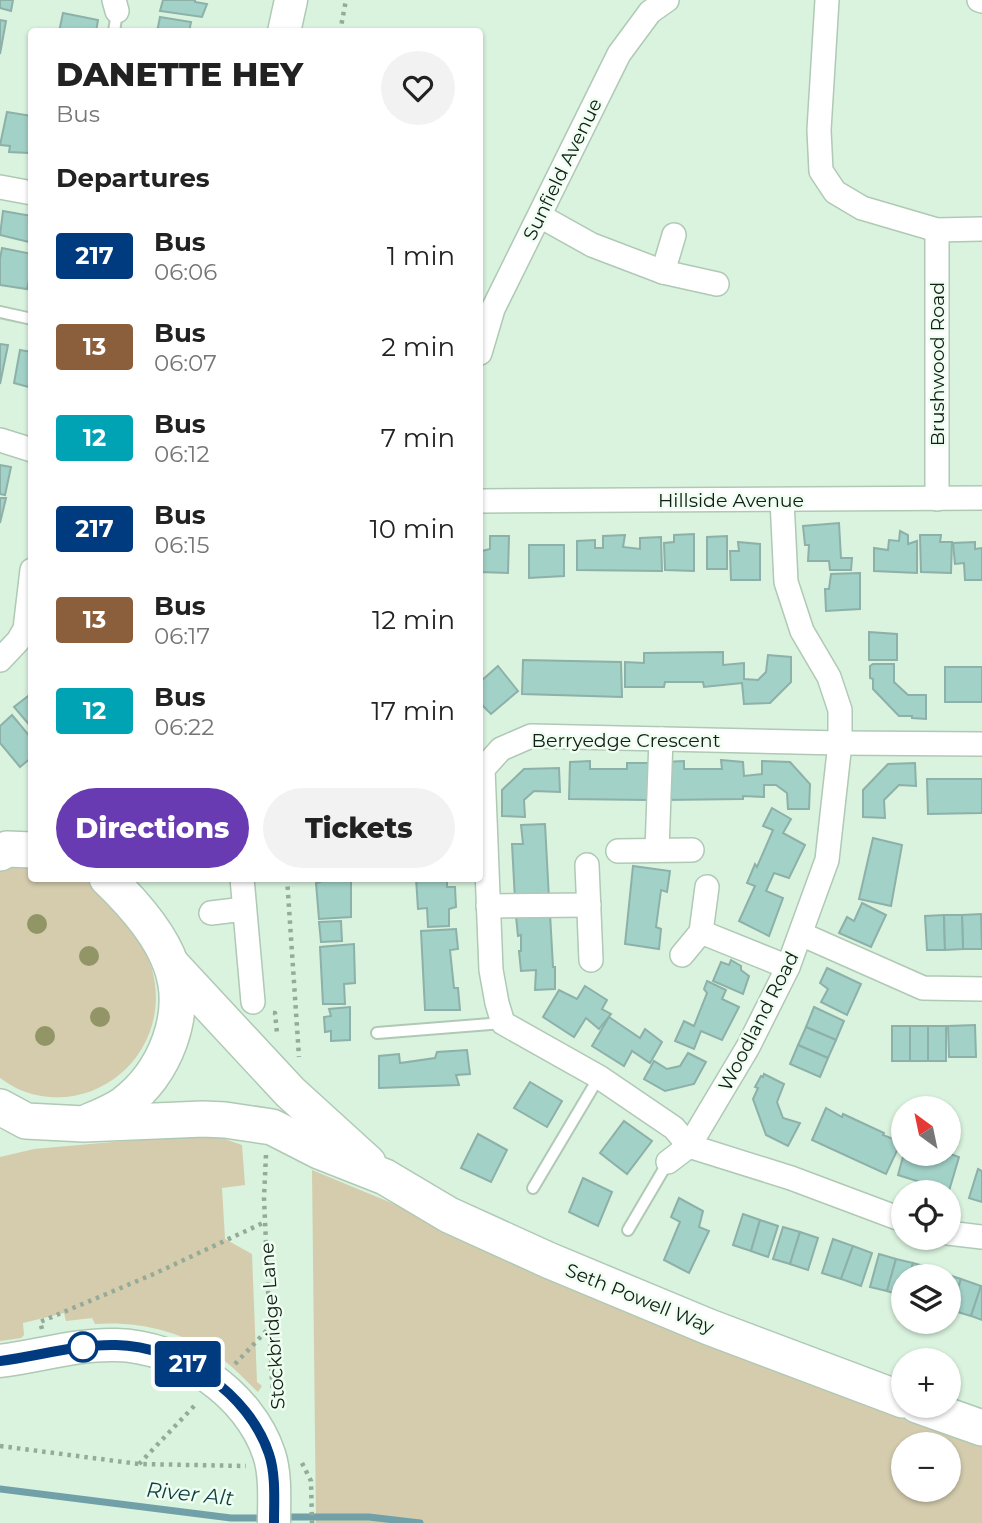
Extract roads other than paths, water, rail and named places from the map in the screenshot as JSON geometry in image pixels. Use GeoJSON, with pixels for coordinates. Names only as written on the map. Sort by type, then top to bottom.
{"type":"FeatureCollection","features":[{"type":"Feature","properties":{"kind":"main road"},"geometry":{"type":"LineString","coordinates":[[285,28],[290,0]]}},
{"type":"Feature","properties":{"kind":"main road"},"geometry":{"type":"LineString","coordinates":[[84,1124],[124,1103],[141,1088],[157,1067],[176,1021],[177,993],[171,964],[157,937],[127,897],[111,882]]}},
{"type":"Feature","properties":{"kind":"main road","name":"Seth Powell Way"},"geometry":{"type":"LineString","coordinates":[[171,964],[290,1092],[385,1177]]}},
{"type":"Feature","properties":{"kind":"main road","name":"Seth Powell Way"},"geometry":{"type":"LineString","coordinates":[[9,1120],[84,1124],[203,1119],[272,1127],[319,1151],[385,1177],[449,1215],[548,1260],[709,1327],[891,1395]]}},
{"type":"Feature","properties":{"kind":"main road","name":"Stockbridge Lane"},"geometry":{"type":"LineString","coordinates":[[0,1361],[87,1346],[115,1345],[140,1346],[179,1359],[217,1383],[242,1409],[269,1453],[285,1462],[274,1513]]}},
{"type":"Feature","properties":{"kind":"main road"},"geometry":{"type":"LineString","coordinates":[[954,1418],[982,1428]]}},
{"type":"Feature","properties":{"kind":"street","name":"Sunfield Avenue"},"geometry":{"type":"LineString","coordinates":[[483,343],[493,309],[619,54],[650,12],[667,0]]}},
{"type":"Feature","properties":{"kind":"street"},"geometry":{"type":"LineString","coordinates":[[827,0],[819,130],[821,171],[835,192],[862,208],[937,229],[982,229]]}},
{"type":"Feature","properties":{"kind":"street"},"geometry":{"type":"LineString","coordinates":[[0,187],[28,192]]}},
{"type":"Feature","properties":{"kind":"street"},"geometry":{"type":"LineString","coordinates":[[540,216],[593,244],[663,272],[717,285]]}},
{"type":"Feature","properties":{"kind":"street","name":"Brushwood Road"},"geometry":{"type":"LineString","coordinates":[[937,229],[937,499]]}},
{"type":"Feature","properties":{"kind":"street"},"geometry":{"type":"LineString","coordinates":[[663,272],[674,235]]}},
{"type":"Feature","properties":{"kind":"street"},"geometry":{"type":"LineString","coordinates":[[0,440],[28,449]]}},
{"type":"Feature","properties":{"kind":"street","name":"Hillside Avenue"},"geometry":{"type":"LineString","coordinates":[[483,501],[982,498]]}},
{"type":"Feature","properties":{"kind":"street","name":"Woodland Road"},"geometry":{"type":"LineString","coordinates":[[668,1162],[689,1146],[748,1047],[788,967],[827,860],[840,743],[840,710],[829,677],[802,631],[786,582],[782,500]]}},
{"type":"Feature","properties":{"kind":"street"},"geometry":{"type":"LineString","coordinates":[[0,660],[25,629],[28,604]]}},
{"type":"Feature","properties":{"kind":"street","name":"Berryedge Crescent"},"geometry":{"type":"LineString","coordinates":[[503,1023],[491,970],[483,769],[501,749],[530,736],[982,744]]}},
{"type":"Feature","properties":{"kind":"street"},"geometry":{"type":"LineString","coordinates":[[657,850],[660,739]]}},
{"type":"Feature","properties":{"kind":"street"},"geometry":{"type":"LineString","coordinates":[[618,851],[692,850]]}},
{"type":"Feature","properties":{"kind":"street"},"geometry":{"type":"LineString","coordinates":[[587,865],[591,960]]}},
{"type":"Feature","properties":{"kind":"street"},"geometry":{"type":"LineString","coordinates":[[242,882],[253,1002]]}},
{"type":"Feature","properties":{"kind":"street"},"geometry":{"type":"LineString","coordinates":[[682,955],[701,932],[707,887]]}},
{"type":"Feature","properties":{"kind":"street"},"geometry":{"type":"LineString","coordinates":[[488,906],[589,905]]}},
{"type":"Feature","properties":{"kind":"street"},"geometry":{"type":"LineString","coordinates":[[211,913],[244,909]]}},
{"type":"Feature","properties":{"kind":"street"},"geometry":{"type":"LineString","coordinates":[[701,932],[788,967]]}},
{"type":"Feature","properties":{"kind":"street"},"geometry":{"type":"LineString","coordinates":[[801,934],[923,988],[982,989]]}},
{"type":"Feature","properties":{"kind":"street"},"geometry":{"type":"LineString","coordinates":[[503,1023],[599,1077],[674,1128],[689,1146],[791,1178],[891,1216]]}},
{"type":"Feature","properties":{"kind":"street"},"geometry":{"type":"LineString","coordinates":[[961,1235],[982,1237]]}},
{"type":"Feature","properties":{"kind":"lane"},"geometry":{"type":"LineString","coordinates":[[0,312],[28,318]]}},
{"type":"Feature","properties":{"kind":"lane"},"geometry":{"type":"LineString","coordinates":[[377,1032],[503,1023]]}},
{"type":"Feature","properties":{"kind":"lane"},"geometry":{"type":"LineString","coordinates":[[533,1188],[599,1077]]}},
{"type":"Feature","properties":{"kind":"lane"},"geometry":{"type":"LineString","coordinates":[[628,1230],[668,1162]]}},
{"type":"Feature","properties":{"kind":"waterway","name":"River Alt"},"geometry":{"type":"LineString","coordinates":[[0,1489],[231,1518],[265,1518]]}},
{"type":"Feature","properties":{"kind":"waterway","name":"River Alt"},"geometry":{"type":"LineString","coordinates":[[281,1517],[369,1517],[420,1523]]}}]}
